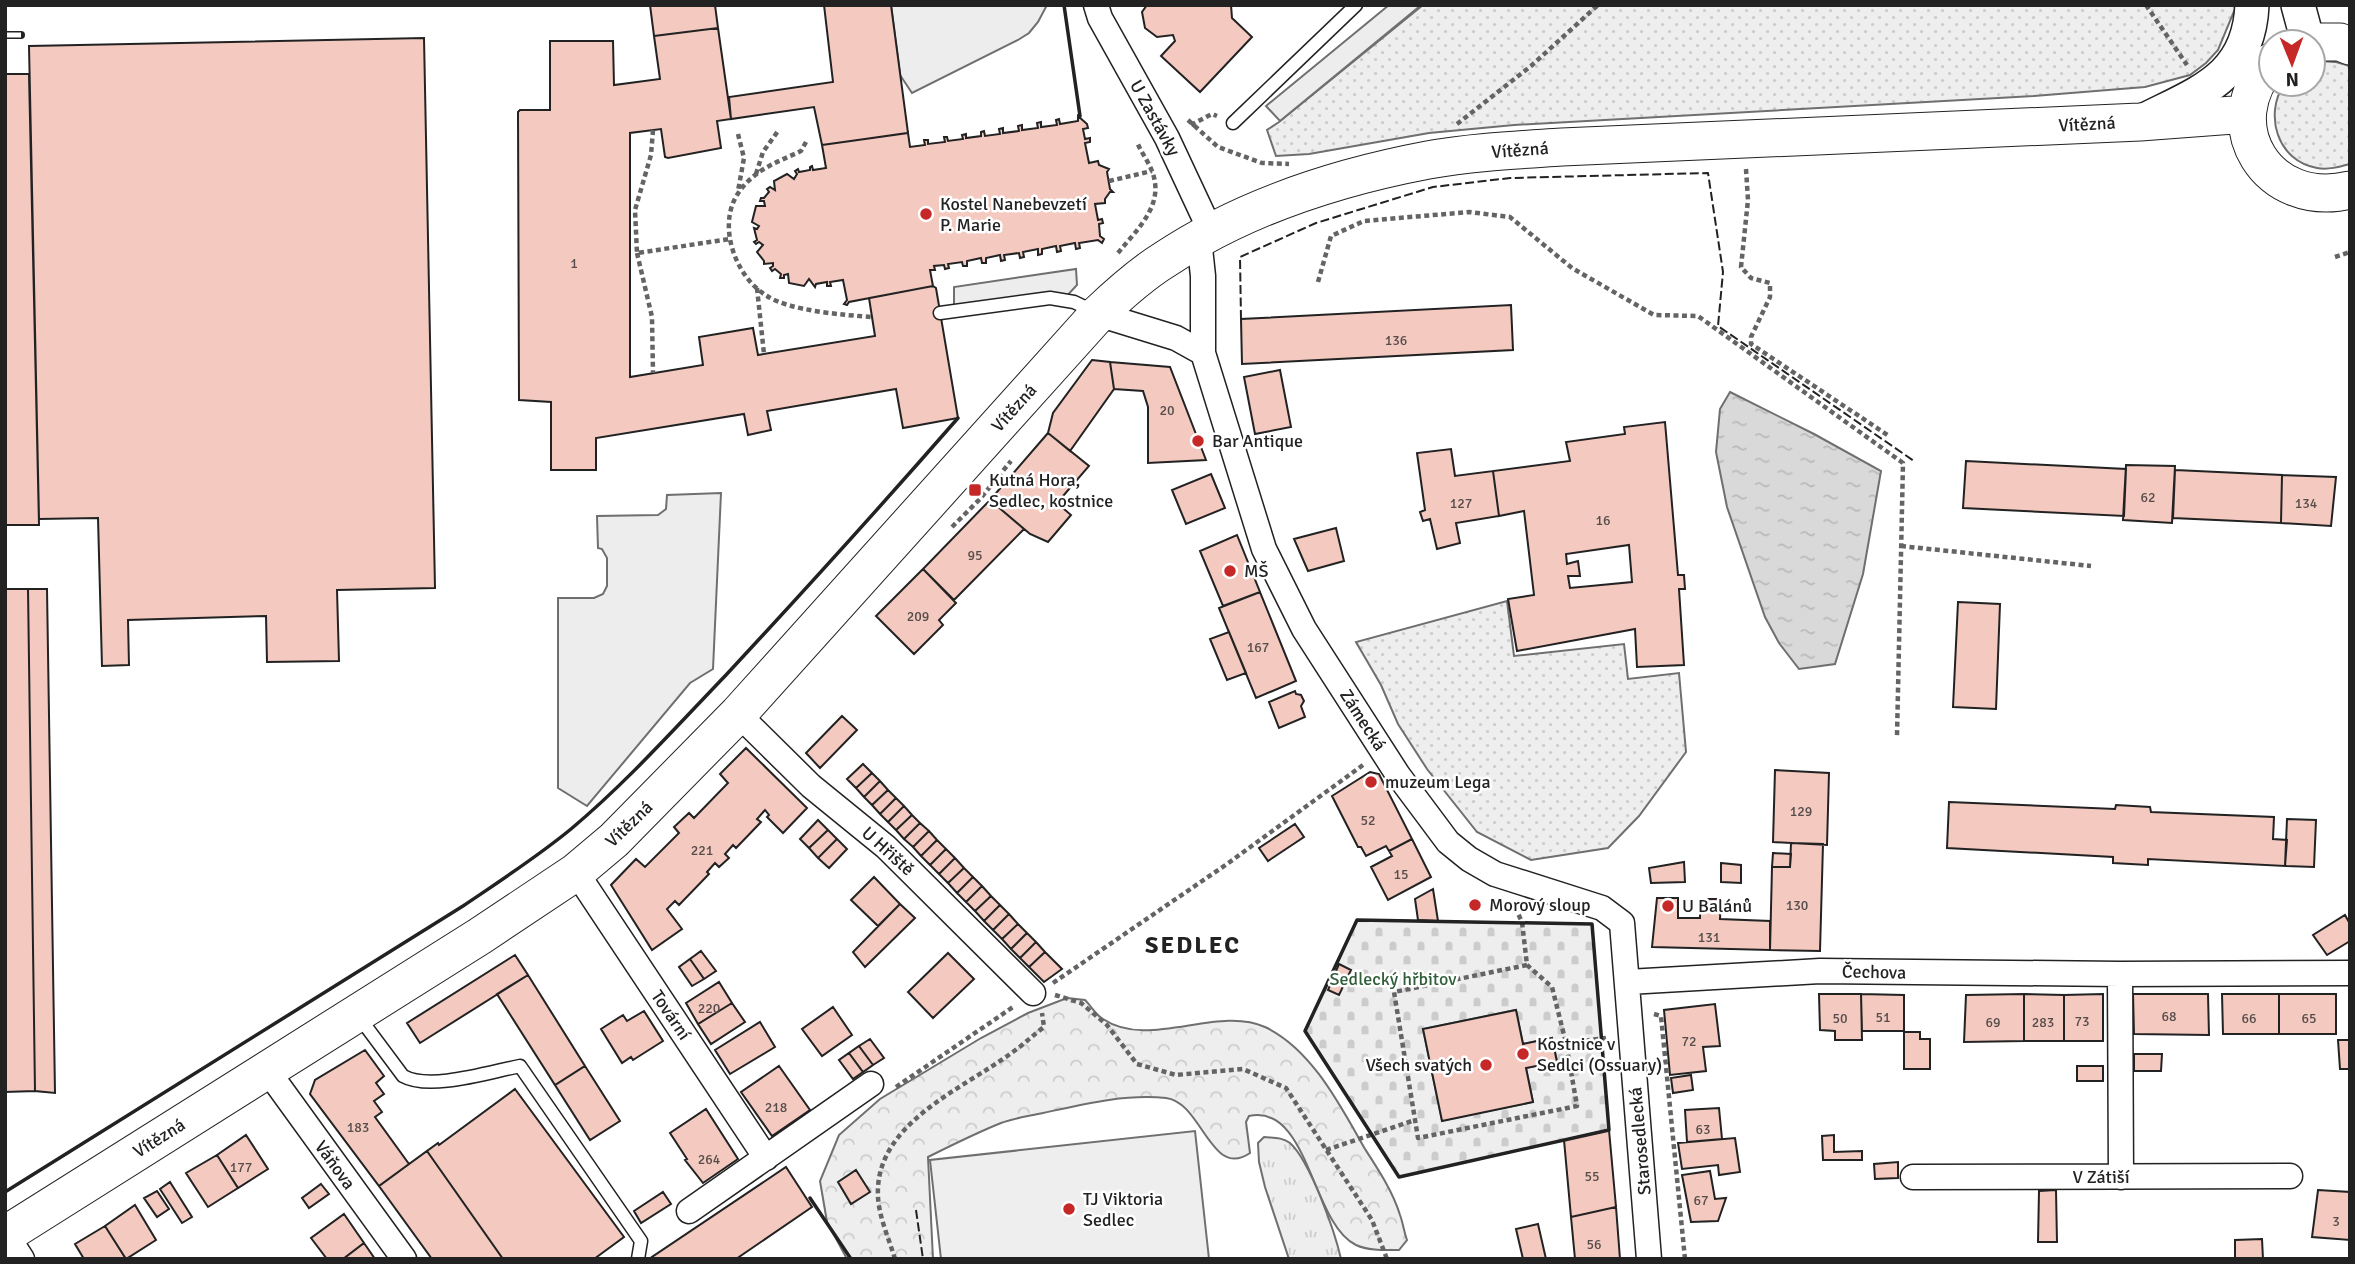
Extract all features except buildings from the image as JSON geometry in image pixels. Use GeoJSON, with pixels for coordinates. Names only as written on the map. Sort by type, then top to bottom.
{"type":"FeatureCollection","features":[{"type":"Feature","properties":{"kind":"main road"},"geometry":{"type":"LineString","coordinates":[[2140,122],[2220,80],[2246,43],[2252,5]]}},
{"type":"Feature","properties":{"kind":"main road"},"geometry":{"type":"LineString","coordinates":[[2298,5],[2305,28]]}},
{"type":"Feature","properties":{"kind":"main road"},"geometry":{"type":"LineString","coordinates":[[2327,42],[2340,42],[2350,46]]}},
{"type":"Feature","properties":{"kind":"main road"},"geometry":{"type":"LineString","coordinates":[[2257,80],[2250,93],[2247,114],[2249,137],[2258,158],[2273,176],[2293,188],[2315,193],[2332,194],[2350,190]]}},
{"type":"Feature","properties":{"kind":"main road","name":"Vítězná"},"geometry":{"type":"LineString","coordinates":[[6,1235],[576,872],[614,840],[738,714],[1098,314],[1145,273],[1205,236],[1276,204],[1359,177],[1429,160],[1475,154],[1562,147],[2140,122],[2247,114]]}},
{"type":"Feature","properties":{"kind":"street","name":"U Zastávky"},"geometry":{"type":"LineString","coordinates":[[1096,5],[1100,18],[1167,138],[1205,236]]}},
{"type":"Feature","properties":{"kind":"street","name":"Zámecká"},"geometry":{"type":"LineString","coordinates":[[1205,236],[1203,353],[1264,550],[1304,629],[1398,775],[1448,842],[1494,874],[1602,908],[1622,923],[1628,982]]}},
{"type":"Feature","properties":{"kind":"street"},"geometry":{"type":"LineString","coordinates":[[1098,314],[1176,338],[1203,353]]}},
{"type":"Feature","properties":{"kind":"street","name":"U Hřiště"},"geometry":{"type":"LineString","coordinates":[[738,714],[811,786],[886,847],[1036,992]]}},
{"type":"Feature","properties":{"kind":"street","name":"Tovární"},"geometry":{"type":"LineString","coordinates":[[576,872],[766,1158]]}},
{"type":"Feature","properties":{"kind":"street","name":"Čechova"},"geometry":{"type":"LineString","coordinates":[[1628,982],[1820,971],[2350,973]]}},
{"type":"Feature","properties":{"kind":"street"},"geometry":{"type":"LineString","coordinates":[[2120,974],[2121,1177]]}},
{"type":"Feature","properties":{"kind":"street","name":"Starosedlecká"},"geometry":{"type":"LineString","coordinates":[[1628,982],[1649,1259]]}},
{"type":"Feature","properties":{"kind":"street","name":"Váňova"},"geometry":{"type":"LineString","coordinates":[[267,1070],[404,1259]]}},
{"type":"Feature","properties":{"kind":"street"},"geometry":{"type":"LineString","coordinates":[[689,1210],[871,1084]]}},
{"type":"Feature","properties":{"kind":"street","name":"V Zátiší"},"geometry":{"type":"LineString","coordinates":[[1913,1177],[2290,1176]]}},
{"type":"Feature","properties":{"kind":"street"},"geometry":{"type":"LineString","coordinates":[[6,1235],[22,1259]]}},
{"type":"Feature","properties":{"kind":"lane"},"geometry":{"type":"LineString","coordinates":[[1233,123],[1356,5]]}},
{"type":"Feature","properties":{"kind":"lane"},"geometry":{"type":"LineString","coordinates":[[940,313],[1050,298],[1074,302],[1098,314]]}},
{"type":"Feature","properties":{"kind":"lane"},"geometry":{"type":"LineString","coordinates":[[357,1013],[403,1076],[412,1081],[433,1083],[520,1066],[641,1241],[638,1259]]}},
{"type":"Feature","properties":{"kind":"path"},"geometry":{"type":"LineString","coordinates":[[1449,131],[1531,66],[1598,5]]}},
{"type":"Feature","properties":{"kind":"path"},"geometry":{"type":"LineString","coordinates":[[2146,5],[2189,69]]}},
{"type":"Feature","properties":{"kind":"path"},"geometry":{"type":"LineString","coordinates":[[1191,124],[1212,114],[1233,123]]}},
{"type":"Feature","properties":{"kind":"path"},"geometry":{"type":"LineString","coordinates":[[653,130],[651,155],[635,210],[637,253],[652,317],[653,373]]}},
{"type":"Feature","properties":{"kind":"path"},"geometry":{"type":"LineString","coordinates":[[756,175],[763,152],[778,131]]}},
{"type":"Feature","properties":{"kind":"path"},"geometry":{"type":"LineString","coordinates":[[1111,261],[1151,211],[1157,191],[1152,171],[1133,131]]}},
{"type":"Feature","properties":{"kind":"path"},"geometry":{"type":"LineString","coordinates":[[738,134],[744,158],[738,192],[731,211],[730,239],[735,260],[743,273],[766,296],[783,304],[839,315],[872,317]]}},
{"type":"Feature","properties":{"kind":"path"},"geometry":{"type":"LineString","coordinates":[[738,192],[776,161],[801,151],[806,142]]}},
{"type":"Feature","properties":{"kind":"path"},"geometry":{"type":"LineString","coordinates":[[1745,164],[1748,200],[1741,267],[1751,278],[1770,283],[1770,298],[1751,337],[1752,344],[1889,436]]}},
{"type":"Feature","properties":{"kind":"path"},"geometry":{"type":"LineString","coordinates":[[1108,181],[1152,171]]}},
{"type":"Feature","properties":{"kind":"path"},"geometry":{"type":"LineString","coordinates":[[1318,282],[1331,236],[1364,221],[1469,212],[1510,217],[1572,268],[1654,315],[1698,316],[1903,463],[1896,736]]}},
{"type":"Feature","properties":{"kind":"path"},"geometry":{"type":"LineString","coordinates":[[637,253],[730,239]]}},
{"type":"Feature","properties":{"kind":"path"},"geometry":{"type":"LineString","coordinates":[[2335,257],[2350,252]]}},
{"type":"Feature","properties":{"kind":"path"},"geometry":{"type":"LineString","coordinates":[[757,288],[764,355]]}},
{"type":"Feature","properties":{"kind":"path"},"geometry":{"type":"LineString","coordinates":[[1901,546],[2091,566]]}},
{"type":"Feature","properties":{"kind":"path"},"geometry":{"type":"LineString","coordinates":[[871,1084],[897,1087],[1227,864],[1370,760]]}},
{"type":"Feature","properties":{"kind":"path"},"geometry":{"type":"LineString","coordinates":[[1517,883],[1512,898],[1522,922],[1527,965],[1552,987],[1566,1043],[1577,1106],[1418,1138],[1394,992],[1527,965]]}},
{"type":"Feature","properties":{"kind":"path"},"geometry":{"type":"LineString","coordinates":[[1036,992],[1081,1003],[1107,1025],[1137,1064],[1176,1075],[1243,1069],[1286,1087],[1372,1220],[1387,1259]]}},
{"type":"Feature","properties":{"kind":"path"},"geometry":{"type":"LineString","coordinates":[[895,1259],[877,1196],[886,1153],[903,1130],[1044,1027],[1036,992]]}},
{"type":"Feature","properties":{"kind":"path"},"geometry":{"type":"LineString","coordinates":[[1651,1014],[1661,1016],[1685,1259]]}},
{"type":"Feature","properties":{"kind":"path"},"geometry":{"type":"LineString","coordinates":[[1557,1045],[1631,1035]]}},
{"type":"Feature","properties":{"kind":"path"},"geometry":{"type":"LineString","coordinates":[[1326,1150],[1415,1120]]}},
{"type":"Feature","properties":{"kind":"green space"},"geometry":{"type":"Polygon","coordinates":[[[1423,5],[2234,5],[2235,9],[2218,50],[2206,63],[2190,75],[2145,87],[2034,96],[1514,125],[1429,133],[1309,154],[1276,156],[1267,130],[1423,5]]]}},
{"type":"Feature","properties":{"kind":"green space"},"geometry":{"type":"Polygon","coordinates":[[[2327,61],[2350,66],[2350,164],[2317,168],[2303,164],[2292,156],[2278,135],[2275,109],[2278,98],[2327,98],[2327,61]]]}},
{"type":"Feature","properties":{"kind":"green space"},"geometry":{"type":"Polygon","coordinates":[[[1507,601],[1514,656],[1624,644],[1628,679],[1679,673],[1686,752],[1639,816],[1608,848],[1531,860],[1477,832],[1427,769],[1398,724],[1381,685],[1356,642],[1507,601]]]}},
{"type":"Feature","properties":{"kind":"green space","name":"Sedlecký hřbitov"},"geometry":{"type":"Polygon","coordinates":[[[1357,920],[1592,924],[1609,1130],[1399,1177],[1305,1031],[1357,920]],[[1516,1010],[1423,1029],[1442,1120],[1533,1102],[1526,1068],[1557,1061],[1552,1038],[1523,1044],[1516,1010]]]}},
{"type":"Feature","properties":{"kind":"green space"},"geometry":{"type":"Polygon","coordinates":[[[1067,998],[1085,1000],[1100,1017],[1121,1027],[1141,1030],[1226,1021],[1246,1022],[1265,1027],[1282,1037],[1297,1049],[1324,1080],[1389,1189],[1407,1240],[1399,1250],[1372,1249],[1356,1245],[1341,1233],[1329,1214],[1297,1145],[1285,1128],[1269,1117],[1249,1116],[1246,1122],[1250,1153],[1237,1159],[1225,1156],[1216,1149],[1189,1112],[1178,1103],[1166,1098],[1135,1097],[1089,1103],[1011,1120],[928,1157],[933,1259],[847,1259],[827,1222],[820,1181],[839,1135],[880,1099],[981,1038],[1028,1013],[1067,998]]]}},
{"type":"Feature","properties":{"kind":"green space","name":"TJ Viktoria Sedlec"},"geometry":{"type":"Polygon","coordinates":[[[1195,1131],[1209,1259],[941,1259],[930,1160],[1195,1131]]]}},
{"type":"Feature","properties":{"kind":"green space"},"geometry":{"type":"Polygon","coordinates":[[[1264,1137],[1287,1141],[1298,1152],[1321,1198],[1341,1259],[1289,1259],[1259,1162],[1258,1143],[1264,1137]]]}},
{"type":"Feature","properties":{"kind":"shaded area"},"geometry":{"type":"Polygon","coordinates":[[[891,5],[1047,5],[1029,33],[912,93],[900,75],[891,5]]]}},
{"type":"Feature","properties":{"kind":"shaded area"},"geometry":{"type":"Polygon","coordinates":[[[1389,5],[1420,6],[1280,121],[1266,106],[1389,5]]]}},
{"type":"Feature","properties":{"kind":"shaded area"},"geometry":{"type":"Polygon","coordinates":[[[1076,269],[1077,285],[1064,299],[954,313],[954,287],[1076,269]]]}},
{"type":"Feature","properties":{"kind":"shaded area"},"geometry":{"type":"Polygon","coordinates":[[[721,493],[713,669],[690,683],[587,806],[558,788],[558,598],[594,598],[603,594],[607,586],[607,558],[602,549],[598,548],[597,516],[658,515],[666,509],[667,495],[721,493]]]}},
{"type":"Feature","properties":{"kind":"water"},"geometry":{"type":"Polygon","coordinates":[[[1730,392],[1881,471],[1863,574],[1835,664],[1799,669],[1779,643],[1765,617],[1727,507],[1716,452],[1720,409],[1730,392]]]}},
{"type":"Feature","properties":{"kind":"railway"},"geometry":{"type":"LineString","coordinates":[[5,35],[21,35]]}},
{"type":"Feature","properties":{"kind":"fence"},"geometry":{"type":"LineString","coordinates":[[1241,319],[1240,257],[1316,223],[1433,187],[1510,178],[1708,173],[1723,272],[1718,326],[1914,461]]}},
{"type":"Feature","properties":{"kind":"fence"},"geometry":{"type":"LineString","coordinates":[[916,1210],[923,1259]]}},
{"type":"Feature","properties":{"kind":"wall"},"geometry":{"type":"LineString","coordinates":[[1064,5],[1080,116]]}},
{"type":"Feature","properties":{"kind":"wall"},"geometry":{"type":"LineString","coordinates":[[5,1192],[463,906],[571,829],[631,773],[726,675],[958,418]]}},
{"type":"Feature","properties":{"kind":"wall"},"geometry":{"type":"LineString","coordinates":[[1357,920],[1592,924],[1609,1130],[1399,1177],[1305,1031],[1357,920]]}},
{"type":"Feature","properties":{"kind":"wall"},"geometry":{"type":"LineString","coordinates":[[810,1198],[851,1259]]}},
{"type":"Feature","properties":{"kind":"place","name":"Kostel Nanebevzetí P. Marie"},"geometry":{"type":"Point","coordinates":[926,214]}},
{"type":"Feature","properties":{"kind":"place","name":"Bar Antique"},"geometry":{"type":"Point","coordinates":[1198,441]}},
{"type":"Feature","properties":{"kind":"place","name":"Kutná Hora, Sedlec, kostnice"},"geometry":{"type":"Point","coordinates":[975,490]}},
{"type":"Feature","properties":{"kind":"place","name":"MŠ"},"geometry":{"type":"Point","coordinates":[1230,571]}},
{"type":"Feature","properties":{"kind":"place","name":"muzeum Lega"},"geometry":{"type":"Point","coordinates":[1371,782]}},
{"type":"Feature","properties":{"kind":"place","name":"Morový sloup"},"geometry":{"type":"Point","coordinates":[1475,905]}},
{"type":"Feature","properties":{"kind":"place","name":"U Balánů"},"geometry":{"type":"Point","coordinates":[1668,906]}},
{"type":"Feature","properties":{"kind":"place","name":"Kostnice v Sedlci (Ossuary)"},"geometry":{"type":"Point","coordinates":[1523,1054]}},
{"type":"Feature","properties":{"kind":"place","name":"Všech svatých"},"geometry":{"type":"Point","coordinates":[1486,1065]}},
{"type":"Feature","properties":{"kind":"place","name":"TJ Viktoria Sedlec"},"geometry":{"type":"Point","coordinates":[1069,1209]}},
{"type":"Feature","properties":{"kind":"district","name":"SEDLEC"},"geometry":{"type":"Point","coordinates":[1193,945]}}]}
